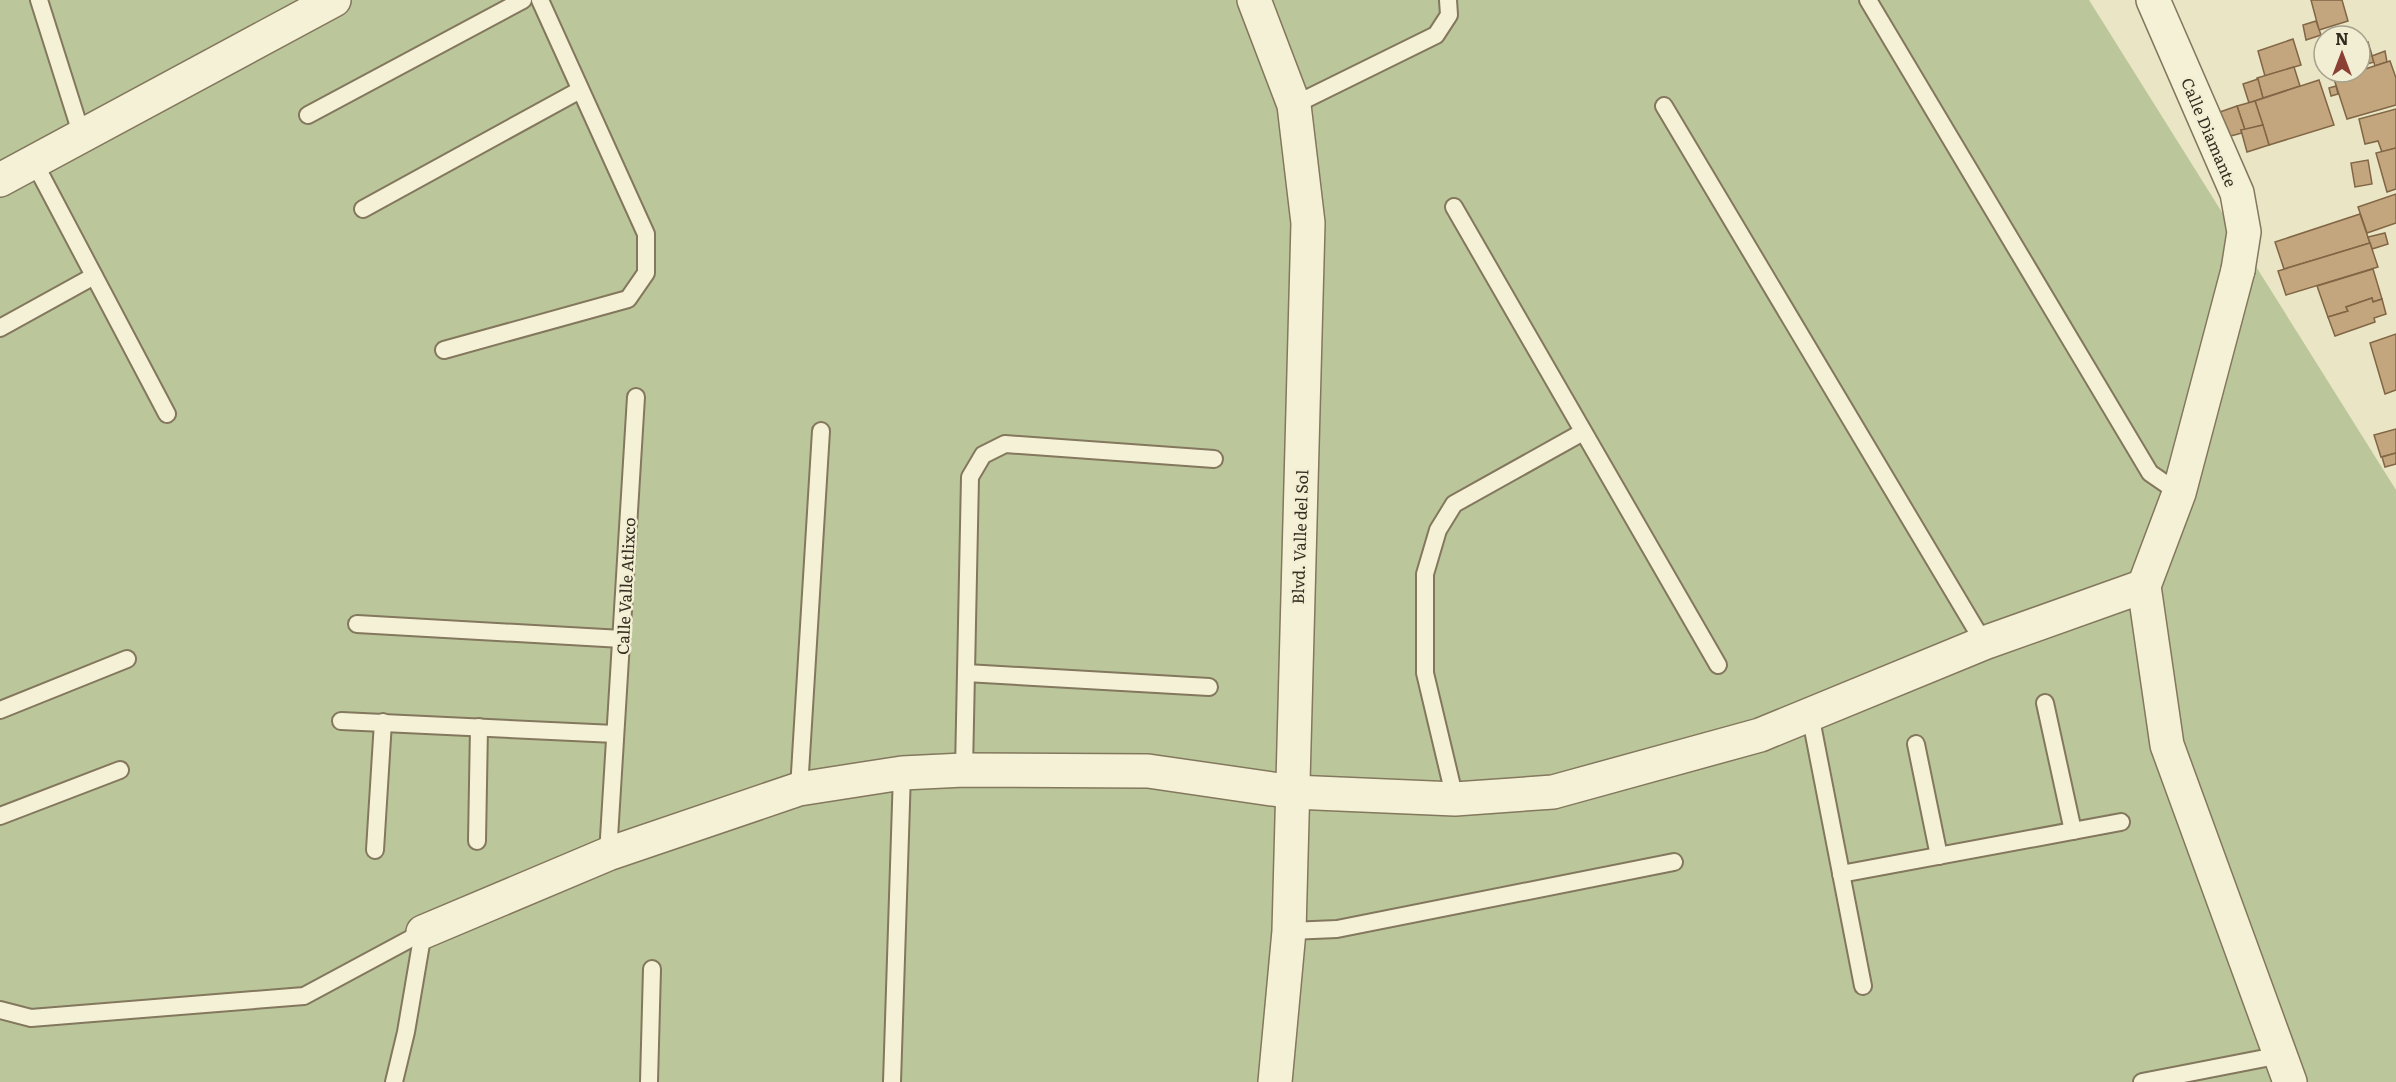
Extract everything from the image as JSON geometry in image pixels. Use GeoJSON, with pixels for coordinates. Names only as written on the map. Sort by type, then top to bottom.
{"type":"FeatureCollection","features":[{"type":"Feature","properties":{"kind":"street"},"geometry":{"type":"LineString","coordinates":[[0,180],[334,0]]}},
{"type":"Feature","properties":{"kind":"street","name":"Blvd. Valle del Sol"},"geometry":{"type":"LineString","coordinates":[[1254,0],[1294,105],[1308,223],[1289,931],[1275,1082]]}},
{"type":"Feature","properties":{"kind":"street","name":"Calle Diamante"},"geometry":{"type":"LineString","coordinates":[[2144,586],[2179,493],[2238,270],[2244,232],[2237,193],[2153,0]]}},
{"type":"Feature","properties":{"kind":"street"},"geometry":{"type":"LineString","coordinates":[[423,932],[608,854],[799,789],[902,773],[964,770],[1148,771],[1293,792],[1455,799],[1553,792],[1760,735],[1983,644],[2144,586],[2167,745],[2286,1068]]}},
{"type":"Feature","properties":{"kind":"lane"},"geometry":{"type":"LineString","coordinates":[[39,0],[82,136]]}},
{"type":"Feature","properties":{"kind":"lane"},"geometry":{"type":"LineString","coordinates":[[308,115],[523,0]]}},
{"type":"Feature","properties":{"kind":"lane"},"geometry":{"type":"LineString","coordinates":[[444,350],[628,299],[646,273],[646,234],[540,0]]}},
{"type":"Feature","properties":{"kind":"lane"},"geometry":{"type":"LineString","coordinates":[[1294,105],[1436,35],[1449,15],[1448,0]]}},
{"type":"Feature","properties":{"kind":"lane"},"geometry":{"type":"LineString","coordinates":[[1868,0],[2150,473],[2179,493]]}},
{"type":"Feature","properties":{"kind":"lane"},"geometry":{"type":"LineString","coordinates":[[363,209],[580,90]]}},
{"type":"Feature","properties":{"kind":"lane"},"geometry":{"type":"LineString","coordinates":[[1664,106],[1983,644]]}},
{"type":"Feature","properties":{"kind":"lane"},"geometry":{"type":"LineString","coordinates":[[34,162],[167,414]]}},
{"type":"Feature","properties":{"kind":"lane"},"geometry":{"type":"LineString","coordinates":[[1454,207],[1718,666]]}},
{"type":"Feature","properties":{"kind":"lane"},"geometry":{"type":"LineString","coordinates":[[0,328],[94,276]]}},
{"type":"Feature","properties":{"kind":"lane","name":"Calle Valle Atlixco"},"geometry":{"type":"LineString","coordinates":[[608,854],[636,397]]}},
{"type":"Feature","properties":{"kind":"lane"},"geometry":{"type":"LineString","coordinates":[[799,789],[821,431]]}},
{"type":"Feature","properties":{"kind":"lane"},"geometry":{"type":"LineString","coordinates":[[1455,799],[1425,673],[1425,574],[1438,530],[1454,504],[1583,432]]}},
{"type":"Feature","properties":{"kind":"lane"},"geometry":{"type":"LineString","coordinates":[[964,770],[970,477],[983,455],[1005,444],[1214,459]]}},
{"type":"Feature","properties":{"kind":"lane"},"geometry":{"type":"LineString","coordinates":[[357,624],[622,639]]}},
{"type":"Feature","properties":{"kind":"lane"},"geometry":{"type":"LineString","coordinates":[[0,710],[127,659]]}},
{"type":"Feature","properties":{"kind":"lane"},"geometry":{"type":"LineString","coordinates":[[966,673],[1209,687]]}},
{"type":"Feature","properties":{"kind":"lane"},"geometry":{"type":"LineString","coordinates":[[2045,704],[2073,831]]}},
{"type":"Feature","properties":{"kind":"lane"},"geometry":{"type":"LineString","coordinates":[[1810,714],[1863,986]]}},
{"type":"Feature","properties":{"kind":"lane"},"geometry":{"type":"LineString","coordinates":[[341,721],[615,734]]}},
{"type":"Feature","properties":{"kind":"lane"},"geometry":{"type":"LineString","coordinates":[[375,850],[383,722]]}},
{"type":"Feature","properties":{"kind":"lane"},"geometry":{"type":"LineString","coordinates":[[477,841],[479,727]]}},
{"type":"Feature","properties":{"kind":"lane"},"geometry":{"type":"LineString","coordinates":[[1916,744],[1939,856]]}},
{"type":"Feature","properties":{"kind":"lane"},"geometry":{"type":"LineString","coordinates":[[0,816],[120,770]]}},
{"type":"Feature","properties":{"kind":"lane"},"geometry":{"type":"LineString","coordinates":[[892,1082],[902,773]]}},
{"type":"Feature","properties":{"kind":"lane"},"geometry":{"type":"LineString","coordinates":[[1841,874],[2121,822]]}},
{"type":"Feature","properties":{"kind":"lane"},"geometry":{"type":"LineString","coordinates":[[1289,931],[1337,929],[1674,862]]}},
{"type":"Feature","properties":{"kind":"lane"},"geometry":{"type":"LineString","coordinates":[[0,1010],[31,1018],[304,996],[423,932]]}},
{"type":"Feature","properties":{"kind":"lane"},"geometry":{"type":"LineString","coordinates":[[394,1082],[406,1032],[423,932]]}},
{"type":"Feature","properties":{"kind":"lane"},"geometry":{"type":"LineString","coordinates":[[648,1082],[652,969]]}},
{"type":"Feature","properties":{"kind":"lane"},"geometry":{"type":"LineString","coordinates":[[2142,1082],[2286,1068]]}},
{"type":"Feature","properties":{"kind":"green space"},"geometry":{"type":"Polygon","coordinates":[[[0,0],[2089,0],[2396,490],[2396,1082],[0,1082],[0,0]]]}},
{"type":"Feature","properties":{"kind":"building"},"geometry":{"type":"Polygon","coordinates":[[[2311,0],[2342,0],[2348,21],[2338,24],[2317,24],[2311,0]]]}},
{"type":"Feature","properties":{"kind":"building"},"geometry":{"type":"Polygon","coordinates":[[[2316,21],[2317,24],[2312,24],[2312,38],[2306,40],[2303,25],[2316,21]]]}},
{"type":"Feature","properties":{"kind":"building"},"geometry":{"type":"Polygon","coordinates":[[[2293,39],[2301,65],[2265,76],[2258,51],[2293,39]]]}},
{"type":"Feature","properties":{"kind":"building"},"geometry":{"type":"Polygon","coordinates":[[[2385,51],[2387,62],[2375,66],[2372,56],[2385,51]]]}},
{"type":"Feature","properties":{"kind":"building"},"geometry":{"type":"Polygon","coordinates":[[[2390,61],[2396,78],[2396,105],[2347,119],[2336,84],[2372,84],[2372,67],[2390,61]]]}},
{"type":"Feature","properties":{"kind":"building"},"geometry":{"type":"Polygon","coordinates":[[[2294,67],[2300,86],[2263,98],[2257,78],[2294,67]]]}},
{"type":"Feature","properties":{"kind":"building"},"geometry":{"type":"Polygon","coordinates":[[[2258,79],[2263,98],[2249,103],[2243,84],[2258,79]]]}},
{"type":"Feature","properties":{"kind":"building"},"geometry":{"type":"Polygon","coordinates":[[[2312,82],[2320,84],[2334,125],[2269,145],[2255,101],[2312,82]]]}},
{"type":"Feature","properties":{"kind":"building"},"geometry":{"type":"Polygon","coordinates":[[[2336,86],[2338,94],[2331,96],[2329,88],[2336,86]]]}},
{"type":"Feature","properties":{"kind":"building"},"geometry":{"type":"Polygon","coordinates":[[[2255,101],[2263,125],[2245,130],[2237,106],[2255,101]]]}},
{"type":"Feature","properties":{"kind":"building"},"geometry":{"type":"Polygon","coordinates":[[[2237,106],[2245,130],[2223,138],[2217,113],[2237,106]]]}},
{"type":"Feature","properties":{"kind":"building"},"geometry":{"type":"Polygon","coordinates":[[[2396,109],[2396,148],[2382,152],[2378,141],[2365,144],[2359,119],[2396,109]]]}},
{"type":"Feature","properties":{"kind":"building"},"geometry":{"type":"Polygon","coordinates":[[[2263,125],[2269,145],[2247,152],[2241,130],[2263,125]]]}},
{"type":"Feature","properties":{"kind":"building"},"geometry":{"type":"Polygon","coordinates":[[[2396,148],[2396,189],[2387,192],[2376,153],[2396,148]]]}},
{"type":"Feature","properties":{"kind":"building"},"geometry":{"type":"Polygon","coordinates":[[[2368,160],[2372,184],[2355,187],[2351,163],[2368,160]]]}},
{"type":"Feature","properties":{"kind":"building"},"geometry":{"type":"Polygon","coordinates":[[[2396,194],[2396,223],[2367,233],[2358,207],[2396,194]]]}},
{"type":"Feature","properties":{"kind":"building"},"geometry":{"type":"Polygon","coordinates":[[[2360,214],[2370,243],[2284,269],[2275,242],[2360,214]]]}},
{"type":"Feature","properties":{"kind":"building"},"geometry":{"type":"Polygon","coordinates":[[[2385,233],[2388,244],[2372,249],[2368,237],[2385,233]]]}},
{"type":"Feature","properties":{"kind":"building"},"geometry":{"type":"Polygon","coordinates":[[[2370,243],[2378,267],[2286,295],[2278,271],[2370,243]]]}},
{"type":"Feature","properties":{"kind":"building"},"geometry":{"type":"Polygon","coordinates":[[[2373,269],[2382,299],[2373,302],[2372,298],[2346,307],[2348,311],[2328,317],[2317,286],[2373,269]]]}},
{"type":"Feature","properties":{"kind":"building"},"geometry":{"type":"Polygon","coordinates":[[[2372,298],[2373,302],[2382,299],[2386,314],[2374,318],[2375,322],[2335,336],[2328,317],[2348,311],[2346,307],[2372,298]]]}},
{"type":"Feature","properties":{"kind":"building"},"geometry":{"type":"Polygon","coordinates":[[[2396,334],[2396,390],[2385,394],[2370,343],[2396,334]]]}},
{"type":"Feature","properties":{"kind":"building"},"geometry":{"type":"Polygon","coordinates":[[[2396,429],[2396,453],[2381,457],[2374,435],[2396,429]]]}},
{"type":"Feature","properties":{"kind":"building"},"geometry":{"type":"Polygon","coordinates":[[[2396,453],[2396,464],[2385,467],[2382,457],[2396,453]]]}}]}
